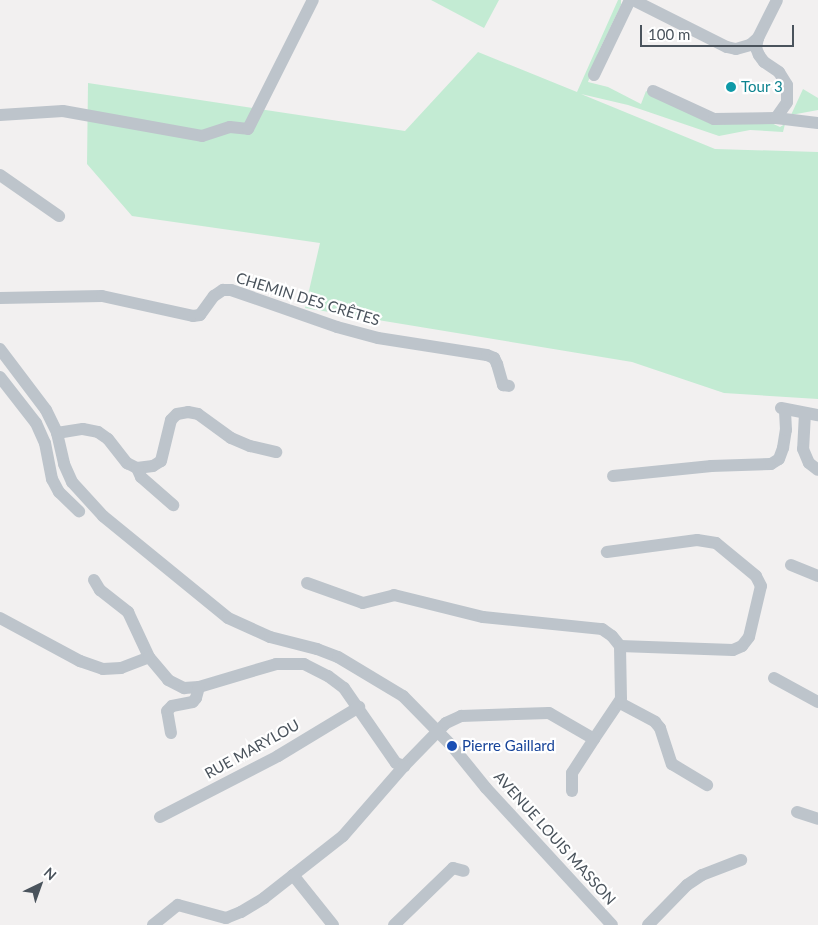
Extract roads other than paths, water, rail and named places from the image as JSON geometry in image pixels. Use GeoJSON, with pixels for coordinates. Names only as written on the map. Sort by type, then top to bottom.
{"type":"FeatureCollection","features":[{"type":"Feature","properties":{"kind":"street"},"geometry":{"type":"LineString","coordinates":[[0,115],[63,111],[202,136],[230,127],[248,130],[313,0]]}},
{"type":"Feature","properties":{"kind":"street"},"geometry":{"type":"LineString","coordinates":[[594,75],[632,0],[727,47],[743,48],[758,38]]}},
{"type":"Feature","properties":{"kind":"street"},"geometry":{"type":"LineString","coordinates":[[776,118],[787,102],[787,85],[784,77],[759,55],[756,48],[758,38],[777,0]]}},
{"type":"Feature","properties":{"kind":"street"},"geometry":{"type":"LineString","coordinates":[[654,91],[714,119],[776,118],[818,123]]}},
{"type":"Feature","properties":{"kind":"street"},"geometry":{"type":"LineString","coordinates":[[0,175],[59,216]]}},
{"type":"Feature","properties":{"kind":"street","name":"CHEMIN DES CRÊTES"},"geometry":{"type":"LineString","coordinates":[[0,298],[102,296],[193,316],[200,314],[214,296],[224,290],[231,290],[337,327],[378,338],[488,355],[494,358],[503,385],[509,386]]}},
{"type":"Feature","properties":{"kind":"street","name":"AVENUE LOUIS MASSON"},"geometry":{"type":"LineString","coordinates":[[0,349],[46,410],[57,433],[64,464],[72,482],[103,516],[136,545],[228,618],[270,637],[317,648],[358,667],[403,696],[438,732],[612,925]]}},
{"type":"Feature","properties":{"kind":"street"},"geometry":{"type":"LineString","coordinates":[[0,377],[36,423],[45,443],[52,479],[59,492],[79,511]]}},
{"type":"Feature","properties":{"kind":"street"},"geometry":{"type":"LineString","coordinates":[[613,476],[710,466],[771,464],[779,458],[783,448],[786,430],[783,408],[818,415]]}},
{"type":"Feature","properties":{"kind":"street"},"geometry":{"type":"LineString","coordinates":[[57,433],[83,429],[98,432],[108,439],[127,463],[138,468],[153,466],[160,461],[171,420],[177,414],[188,412],[198,414],[231,438],[250,446],[276,452]]}},
{"type":"Feature","properties":{"kind":"street"},"geometry":{"type":"LineString","coordinates":[[805,413],[803,449],[809,462],[818,470]]}},
{"type":"Feature","properties":{"kind":"street"},"geometry":{"type":"LineString","coordinates":[[138,468],[142,477],[173,505]]}},
{"type":"Feature","properties":{"kind":"street"},"geometry":{"type":"LineString","coordinates":[[607,552],[707,540],[716,543],[750,571],[761,586],[752,631],[746,642],[738,648],[715,650],[620,646]]}},
{"type":"Feature","properties":{"kind":"street"},"geometry":{"type":"LineString","coordinates":[[791,565],[818,576]]}},
{"type":"Feature","properties":{"kind":"street"},"geometry":{"type":"LineString","coordinates":[[94,580],[100,590],[128,612],[149,657],[168,680],[184,688],[199,687],[276,664],[304,664],[328,676],[344,688],[359,707],[392,758],[396,763],[404,766]]}},
{"type":"Feature","properties":{"kind":"street"},"geometry":{"type":"LineString","coordinates":[[306,583],[363,603],[394,595],[484,617],[602,629],[612,636],[620,646],[622,688],[620,703],[572,773],[572,791]]}},
{"type":"Feature","properties":{"kind":"street"},"geometry":{"type":"LineString","coordinates":[[0,618],[80,661],[103,669],[122,668],[149,657]]}},
{"type":"Feature","properties":{"kind":"street"},"geometry":{"type":"LineString","coordinates":[[774,678],[818,702]]}},
{"type":"Feature","properties":{"kind":"street"},"geometry":{"type":"LineString","coordinates":[[171,733],[167,711],[172,706],[193,702],[199,687]]}},
{"type":"Feature","properties":{"kind":"street"},"geometry":{"type":"LineString","coordinates":[[620,703],[655,722],[660,728],[672,764],[707,785]]}},
{"type":"Feature","properties":{"kind":"street","name":"RUE MARYLOU"},"geometry":{"type":"LineString","coordinates":[[160,817],[278,756],[359,707]]}},
{"type":"Feature","properties":{"kind":"street"},"geometry":{"type":"LineString","coordinates":[[153,925],[178,905],[226,918],[264,898],[343,836],[404,766],[446,723],[461,716],[542,712],[554,714],[594,739]]}},
{"type":"Feature","properties":{"kind":"street"},"geometry":{"type":"LineString","coordinates":[[797,812],[818,819]]}},
{"type":"Feature","properties":{"kind":"street"},"geometry":{"type":"LineString","coordinates":[[648,925],[687,885],[702,875],[741,860]]}},
{"type":"Feature","properties":{"kind":"street"},"geometry":{"type":"LineString","coordinates":[[394,925],[452,868],[464,871]]}},
{"type":"Feature","properties":{"kind":"street"},"geometry":{"type":"LineString","coordinates":[[293,876],[333,925]]}},
{"type":"Feature","properties":{"kind":"place","name":"Tour 3"},"geometry":{"type":"Point","coordinates":[731,87]}},
{"type":"Feature","properties":{"kind":"place","name":"Pierre Gaillard"},"geometry":{"type":"Point","coordinates":[452,746]}}]}
